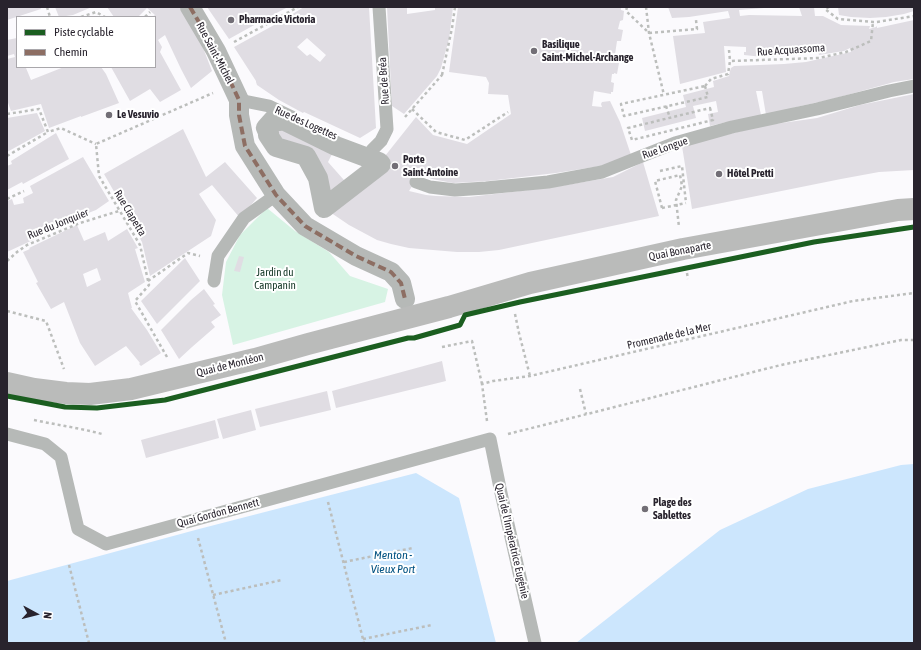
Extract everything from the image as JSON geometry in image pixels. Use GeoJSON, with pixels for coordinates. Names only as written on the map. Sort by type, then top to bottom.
{"type":"FeatureCollection","features":[{"type":"Feature","properties":{"kind":"main road","name":"Quai Bonaparte"},"geometry":{"type":"LineString","coordinates":[[449,307],[530,283],[683,249],[914,208]]}},
{"type":"Feature","properties":{"kind":"main road","name":"Quai de Monléon"},"geometry":{"type":"LineString","coordinates":[[7,383],[34,389],[66,393],[90,394],[131,389],[255,359],[449,307]]}},
{"type":"Feature","properties":{"kind":"street","name":"Rue Saint-Michel"},"geometry":{"type":"LineString","coordinates":[[190,7],[216,51],[235,92]]}},
{"type":"Feature","properties":{"kind":"street"},"geometry":{"type":"LineString","coordinates":[[235,92],[244,146],[276,195],[305,226],[356,256],[391,272],[401,283],[406,300]]}},
{"type":"Feature","properties":{"kind":"street"},"geometry":{"type":"LineString","coordinates":[[379,157],[324,208],[318,178],[306,156],[276,147],[268,135],[269,133],[266,128],[274,119],[280,121],[281,119],[336,146],[379,162],[379,157]]}},
{"type":"Feature","properties":{"kind":"lane","name":"Rue de Bréa"},"geometry":{"type":"LineString","coordinates":[[379,7],[387,129]]}},
{"type":"Feature","properties":{"kind":"lane","name":"Rue Longue"},"geometry":{"type":"LineString","coordinates":[[416,182],[430,187],[455,190],[548,182],[602,172],[675,143],[732,127],[914,86]]}},
{"type":"Feature","properties":{"kind":"lane","name":"Rue des Logettes"},"geometry":{"type":"LineString","coordinates":[[235,92],[269,106],[379,157]]}},
{"type":"Feature","properties":{"kind":"lane"},"geometry":{"type":"LineString","coordinates":[[379,157],[381,141],[387,129]]}},
{"type":"Feature","properties":{"kind":"lane"},"geometry":{"type":"LineString","coordinates":[[214,281],[218,256],[244,218],[276,195]]}},
{"type":"Feature","properties":{"kind":"lane","name":"Quai Gordon Bennett"},"geometry":{"type":"LineString","coordinates":[[7,434],[45,444],[61,457],[78,529],[106,544],[490,439]]}},
{"type":"Feature","properties":{"kind":"lane","name":"Quai de l'Impératrice Eugénie"},"geometry":{"type":"LineString","coordinates":[[490,439],[535,643]]}},
{"type":"Feature","properties":{"kind":"path"},"geometry":{"type":"LineString","coordinates":[[216,51],[298,7]]}},
{"type":"Feature","properties":{"kind":"path"},"geometry":{"type":"LineString","coordinates":[[387,129],[401,123],[412,108],[443,76],[455,7]]}},
{"type":"Feature","properties":{"kind":"path"},"geometry":{"type":"LineString","coordinates":[[627,7],[626,11],[649,33]]}},
{"type":"Feature","properties":{"kind":"path"},"geometry":{"type":"LineString","coordinates":[[646,7],[649,33],[664,95]]}},
{"type":"Feature","properties":{"kind":"path"},"geometry":{"type":"LineString","coordinates":[[829,7],[825,9],[838,19],[877,22],[914,16]]}},
{"type":"Feature","properties":{"kind":"path"},"geometry":{"type":"LineString","coordinates":[[84,16],[96,12],[103,16]]}},
{"type":"Feature","properties":{"kind":"path"},"geometry":{"type":"LineString","coordinates":[[146,16],[150,12]]}},
{"type":"Feature","properties":{"kind":"path"},"geometry":{"type":"LineString","coordinates":[[649,33],[697,29],[696,20]]}},
{"type":"Feature","properties":{"kind":"path"},"geometry":{"type":"LineString","coordinates":[[706,86],[621,104],[624,116],[708,97],[706,86],[711,78],[728,74],[730,61],[729,50]]}},
{"type":"Feature","properties":{"kind":"path"},"geometry":{"type":"LineString","coordinates":[[7,156],[48,132],[62,128],[96,144],[235,92]]}},
{"type":"Feature","properties":{"kind":"path"},"geometry":{"type":"LineString","coordinates":[[666,106],[670,118]]}},
{"type":"Feature","properties":{"kind":"path"},"geometry":{"type":"LineString","coordinates":[[412,108],[436,132],[465,140],[508,112]]}},
{"type":"Feature","properties":{"kind":"path"},"geometry":{"type":"LineString","coordinates":[[632,140],[628,128],[710,108]]}},
{"type":"Feature","properties":{"kind":"path"},"geometry":{"type":"LineString","coordinates":[[7,114],[39,109],[48,132]]}},
{"type":"Feature","properties":{"kind":"path"},"geometry":{"type":"LineString","coordinates":[[657,171],[682,166],[686,203],[662,208],[655,181],[680,176],[682,186],[676,200],[679,229]]}},
{"type":"Feature","properties":{"kind":"path"},"geometry":{"type":"LineString","coordinates":[[7,199],[24,190]]}},
{"type":"Feature","properties":{"kind":"path"},"geometry":{"type":"LineString","coordinates":[[168,359],[166,353],[135,301],[149,285],[148,281],[188,253],[218,261]]}},
{"type":"Feature","properties":{"kind":"path"},"geometry":{"type":"LineString","coordinates":[[687,273],[688,279]]}},
{"type":"Feature","properties":{"kind":"path"},"geometry":{"type":"LineString","coordinates":[[7,311],[46,321],[62,362]]}},
{"type":"Feature","properties":{"kind":"path"},"geometry":{"type":"LineString","coordinates":[[515,314],[530,376]]}},
{"type":"Feature","properties":{"kind":"path"},"geometry":{"type":"LineString","coordinates":[[442,347],[472,341],[482,384],[490,439],[781,365],[901,340],[914,340]]}},
{"type":"Feature","properties":{"kind":"path"},"geometry":{"type":"LineString","coordinates":[[580,389],[586,414]]}},
{"type":"Feature","properties":{"kind":"path"},"geometry":{"type":"LineString","coordinates":[[30,419],[67,427],[81,428],[102,434]]}},
{"type":"Feature","properties":{"kind":"path"},"geometry":{"type":"LineString","coordinates":[[326,496],[364,643]]}},
{"type":"Feature","properties":{"kind":"path"},"geometry":{"type":"LineString","coordinates":[[198,537],[226,643]]}},
{"type":"Feature","properties":{"kind":"path"},"geometry":{"type":"LineString","coordinates":[[344,562],[413,548]]}},
{"type":"Feature","properties":{"kind":"path"},"geometry":{"type":"LineString","coordinates":[[69,565],[89,643]]}},
{"type":"Feature","properties":{"kind":"path"},"geometry":{"type":"LineString","coordinates":[[213,595],[282,580]]}},
{"type":"Feature","properties":{"kind":"path"},"geometry":{"type":"LineString","coordinates":[[363,639],[432,625]]}},
{"type":"Feature","properties":{"kind":"green space","name":"Jardin du Campanin"},"geometry":{"type":"Polygon","coordinates":[[[267,208],[295,231],[329,252],[350,276],[388,289],[385,302],[233,345],[222,295],[226,262],[240,235],[267,208]]]}},
{"type":"Feature","properties":{"kind":"water"},"geometry":{"type":"Polygon","coordinates":[[[914,464],[914,643],[576,643],[720,530],[808,489],[901,465],[914,464]]]}},
{"type":"Feature","properties":{"kind":"water","name":"Menton - Vieux Port"},"geometry":{"type":"Polygon","coordinates":[[[416,473],[459,498],[496,643],[7,643],[7,581],[199,529],[416,473]]]}},
{"type":"Feature","properties":{"kind":"building"},"geometry":{"type":"Polygon","coordinates":[[[7,7],[40,7],[41,9],[16,16],[7,20],[7,7]]]}},
{"type":"Feature","properties":{"kind":"building"},"geometry":{"type":"Polygon","coordinates":[[[55,7],[92,7],[73,15],[59,16],[55,7]]]}},
{"type":"Feature","properties":{"kind":"building"},"geometry":{"type":"Polygon","coordinates":[[[107,7],[182,7],[198,35],[212,71],[191,88],[165,35],[158,40],[162,47],[160,52],[181,90],[160,102],[150,89],[130,101],[112,68],[156,68],[156,16],[154,16],[155,15],[147,8],[139,16],[113,16],[107,7]]]}},
{"type":"Feature","properties":{"kind":"building"},"geometry":{"type":"Polygon","coordinates":[[[207,7],[288,7],[229,39],[207,7]]]}},
{"type":"Feature","properties":{"kind":"building"},"geometry":{"type":"Polygon","coordinates":[[[304,7],[369,7],[376,128],[360,138],[304,112],[303,113],[279,100],[257,85],[256,81],[234,47],[304,7]],[[307,38],[297,47],[307,56],[310,54],[320,62],[326,55],[307,38]]]}},
{"type":"Feature","properties":{"kind":"building"},"geometry":{"type":"Polygon","coordinates":[[[387,7],[407,7],[407,14],[435,10],[435,7],[453,7],[449,39],[441,68],[437,76],[404,114],[392,106],[387,7]]]}},
{"type":"Feature","properties":{"kind":"building"},"geometry":{"type":"Polygon","coordinates":[[[458,7],[621,7],[621,10],[624,11],[623,20],[620,21],[618,29],[623,30],[621,41],[617,41],[614,61],[616,62],[615,63],[619,63],[617,74],[612,74],[611,82],[614,83],[613,92],[611,92],[611,94],[594,91],[592,106],[602,107],[602,102],[610,101],[620,122],[631,155],[607,165],[488,181],[453,183],[432,179],[420,174],[409,191],[436,196],[469,197],[554,187],[613,177],[643,162],[659,216],[499,250],[457,252],[409,248],[377,240],[349,225],[324,208],[318,178],[276,147],[274,119],[336,146],[328,162],[351,188],[385,156],[416,117],[433,135],[467,144],[511,114],[508,95],[488,94],[489,83],[486,77],[449,72],[458,7]]]}},
{"type":"Feature","properties":{"kind":"building"},"geometry":{"type":"Polygon","coordinates":[[[668,7],[764,7],[739,10],[740,16],[802,16],[799,7],[814,7],[815,16],[823,16],[841,25],[870,26],[869,29],[877,26],[877,28],[914,20],[914,79],[894,82],[829,100],[766,115],[762,91],[756,91],[761,115],[710,126],[708,114],[718,112],[716,101],[693,106],[696,118],[645,131],[642,118],[686,107],[683,95],[714,87],[713,81],[729,76],[731,68],[734,66],[806,62],[851,52],[850,48],[844,51],[819,55],[818,51],[793,55],[763,57],[744,55],[744,52],[746,52],[746,47],[724,46],[726,72],[680,84],[673,36],[705,33],[703,22],[730,18],[728,11],[672,18],[668,7]]]}},
{"type":"Feature","properties":{"kind":"building"},"geometry":{"type":"Polygon","coordinates":[[[838,7],[914,7],[914,11],[886,17],[851,17],[839,15],[838,7]]]}},
{"type":"Feature","properties":{"kind":"building"},"geometry":{"type":"Polygon","coordinates":[[[16,38],[16,68],[26,68],[31,80],[61,68],[102,68],[119,103],[49,128],[41,104],[11,111],[7,100],[7,59],[15,57],[14,54],[7,56],[7,40],[16,38]]]}},
{"type":"Feature","properties":{"kind":"building"},"geometry":{"type":"Polygon","coordinates":[[[914,94],[914,170],[879,172],[692,209],[682,146],[761,126],[817,118],[860,105],[914,94]]]}},
{"type":"Feature","properties":{"kind":"building"},"geometry":{"type":"Polygon","coordinates":[[[37,113],[45,131],[7,152],[7,118],[37,113]]]}},
{"type":"Feature","properties":{"kind":"building"},"geometry":{"type":"Polygon","coordinates":[[[183,129],[206,177],[225,162],[257,198],[240,218],[212,185],[199,194],[216,220],[211,236],[150,276],[142,242],[122,209],[104,174],[183,129]]]}},
{"type":"Feature","properties":{"kind":"building"},"geometry":{"type":"Polygon","coordinates":[[[56,133],[69,159],[23,184],[22,182],[7,190],[7,166],[12,164],[11,161],[56,133]]]}},
{"type":"Feature","properties":{"kind":"building"},"geometry":{"type":"Polygon","coordinates":[[[83,157],[109,201],[96,210],[60,224],[48,226],[50,232],[7,252],[7,201],[12,199],[14,205],[24,203],[23,198],[33,193],[30,186],[83,157]]]}},
{"type":"Feature","properties":{"kind":"building"},"geometry":{"type":"Polygon","coordinates":[[[77,225],[84,241],[105,232],[108,241],[127,229],[138,248],[135,249],[145,282],[128,293],[131,308],[161,353],[141,366],[126,346],[95,366],[80,343],[64,302],[51,309],[36,283],[38,282],[23,252],[30,249],[29,248],[77,225]],[[97,268],[83,274],[87,287],[101,280],[97,268]]]}},
{"type":"Feature","properties":{"kind":"building"},"geometry":{"type":"Polygon","coordinates":[[[239,256],[244,257],[240,272],[234,271],[239,256]]]}},
{"type":"Feature","properties":{"kind":"building"},"geometry":{"type":"Polygon","coordinates":[[[185,258],[200,281],[157,324],[141,301],[185,258]]]}},
{"type":"Feature","properties":{"kind":"building"},"geometry":{"type":"Polygon","coordinates":[[[204,289],[215,304],[213,305],[221,315],[211,322],[215,327],[179,359],[161,330],[204,289]]]}},
{"type":"Feature","properties":{"kind":"building"},"geometry":{"type":"Polygon","coordinates":[[[442,361],[446,381],[336,408],[332,391],[442,361]]]}},
{"type":"Feature","properties":{"kind":"building"},"geometry":{"type":"Polygon","coordinates":[[[327,391],[331,410],[260,427],[255,409],[327,391]]]}},
{"type":"Feature","properties":{"kind":"building"},"geometry":{"type":"Polygon","coordinates":[[[251,410],[256,430],[223,439],[217,419],[251,410]]]}},
{"type":"Feature","properties":{"kind":"building"},"geometry":{"type":"Polygon","coordinates":[[[215,420],[219,438],[146,458],[141,440],[215,420]]]}},
{"type":"Feature","properties":{"kind":"marked path"},"geometry":{"type":"LineString","coordinates":[[190,7],[216,51],[239,100],[239,115],[245,146],[276,195],[305,226],[356,256],[391,272],[401,283],[405,299]]}},
{"type":"Feature","properties":{"kind":"cycle path"},"geometry":{"type":"LineString","coordinates":[[7,396],[65,407],[97,408],[165,400],[408,338],[414,338],[460,325],[465,315],[520,302],[814,242],[914,227]]}},
{"type":"Feature","properties":{"kind":"place","name":"Pharmacie Victoria"},"geometry":{"type":"Point","coordinates":[231,20]}},
{"type":"Feature","properties":{"kind":"place","name":"Basilique Saint-Michel-Archange"},"geometry":{"type":"Point","coordinates":[534,51]}},
{"type":"Feature","properties":{"kind":"place","name":"Le Vesuvio"},"geometry":{"type":"Point","coordinates":[109,115]}},
{"type":"Feature","properties":{"kind":"place","name":"Porte Saint-Antoine"},"geometry":{"type":"Point","coordinates":[395,166]}},
{"type":"Feature","properties":{"kind":"place","name":"Hôtel Pretti"},"geometry":{"type":"Point","coordinates":[719,174]}},
{"type":"Feature","properties":{"kind":"place","name":"Plage des Sablettes"},"geometry":{"type":"Point","coordinates":[645,509]}}]}
